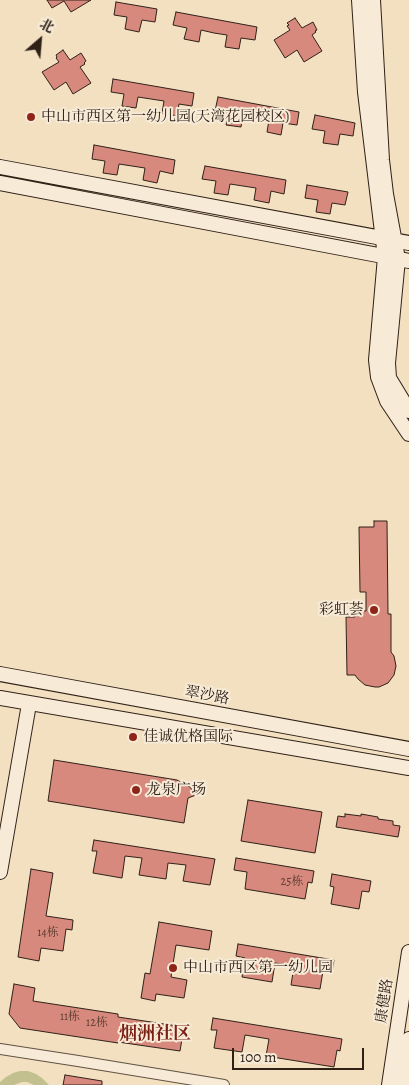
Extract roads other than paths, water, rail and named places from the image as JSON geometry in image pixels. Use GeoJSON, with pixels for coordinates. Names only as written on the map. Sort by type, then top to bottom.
{"type":"FeatureCollection","features":[{"type":"Feature","properties":{"kind":"street"},"geometry":{"type":"LineString","coordinates":[[359,0],[365,92],[388,239],[397,259],[388,363],[389,378],[409,411]]}},
{"type":"Feature","properties":{"kind":"street"},"geometry":{"type":"LineString","coordinates":[[373,0],[388,239]]}},
{"type":"Feature","properties":{"kind":"street"},"geometry":{"type":"LineString","coordinates":[[0,167],[409,243]]}},
{"type":"Feature","properties":{"kind":"street"},"geometry":{"type":"LineString","coordinates":[[0,183],[397,259]]}},
{"type":"Feature","properties":{"kind":"street"},"geometry":{"type":"LineString","coordinates":[[397,259],[376,360],[378,377],[387,401],[409,434]]}},
{"type":"Feature","properties":{"kind":"street","name":"翠沙路"},"geometry":{"type":"LineString","coordinates":[[0,674],[409,749]]}},
{"type":"Feature","properties":{"kind":"street"},"geometry":{"type":"LineString","coordinates":[[0,698],[409,768]]}},
{"type":"Feature","properties":{"kind":"street"},"geometry":{"type":"LineString","coordinates":[[0,872],[29,704]]}},
{"type":"Feature","properties":{"kind":"street","name":"康健路"},"geometry":{"type":"LineString","coordinates":[[389,1085],[409,952]]}},
{"type":"Feature","properties":{"kind":"street"},"geometry":{"type":"LineString","coordinates":[[402,1085],[409,1039]]}},
{"type":"Feature","properties":{"kind":"street"},"geometry":{"type":"LineString","coordinates":[[0,1049],[78,1060],[224,1085]]}},
{"type":"Feature","properties":{"kind":"place","name":"中山市西区第一幼儿园(天湾花园校区)"},"geometry":{"type":"Point","coordinates":[31,117]}},
{"type":"Feature","properties":{"kind":"place","name":"彩虹荟"},"geometry":{"type":"Point","coordinates":[374,610]}},
{"type":"Feature","properties":{"kind":"place","name":"佳诚优格国际"},"geometry":{"type":"Point","coordinates":[133,737]}},
{"type":"Feature","properties":{"kind":"place","name":"龙泉广场"},"geometry":{"type":"Point","coordinates":[136,790]}},
{"type":"Feature","properties":{"kind":"place","name":"中山市西区第一幼儿园"},"geometry":{"type":"Point","coordinates":[173,968]}},
{"type":"Feature","properties":{"kind":"district","name":"烟洲社区"},"geometry":{"type":"Point","coordinates":[155,1035]}}]}
